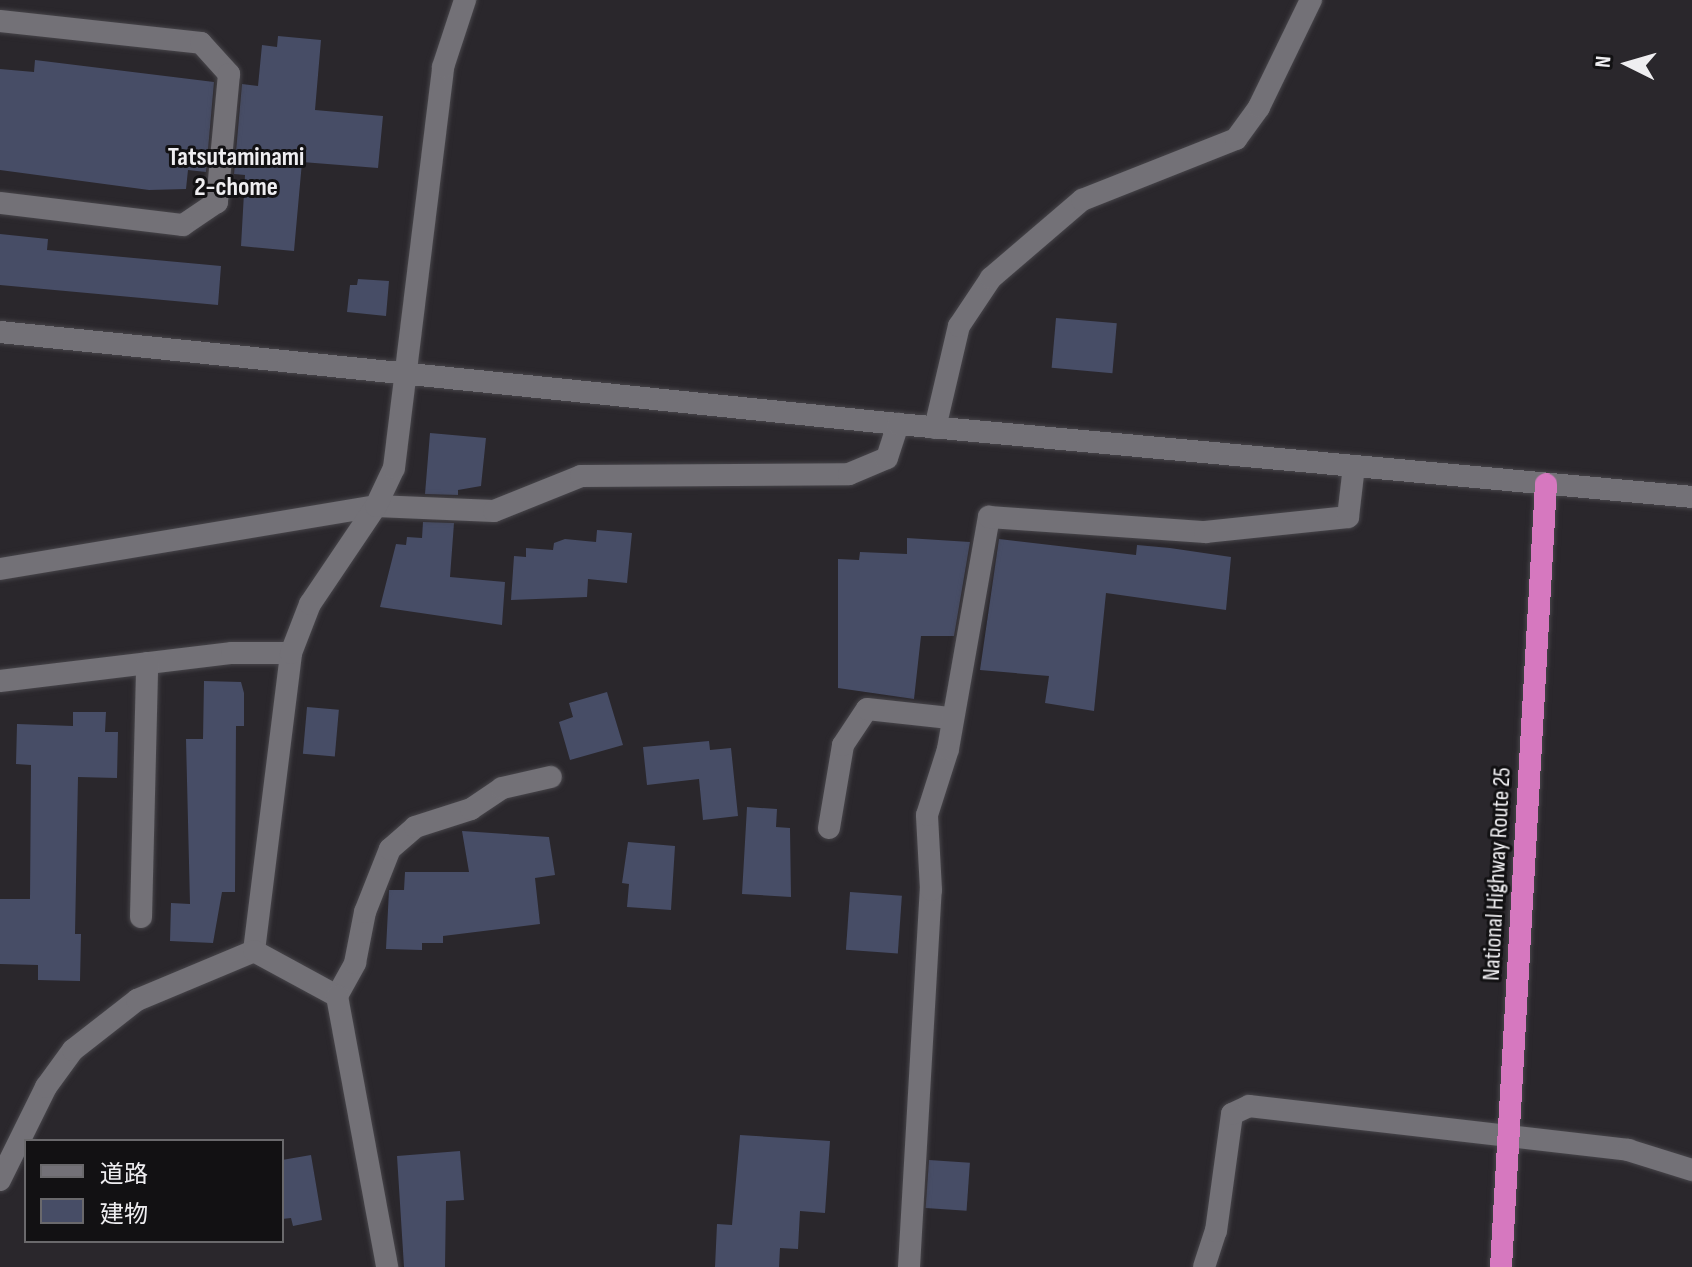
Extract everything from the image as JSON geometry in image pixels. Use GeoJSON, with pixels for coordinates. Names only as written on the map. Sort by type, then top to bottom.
{"type":"FeatureCollection","features":[{"type":"Feature","properties":{"kind":"highway","name":"National Highway Route 25"},"geometry":{"type":"LineString","coordinates":[[1501,1267],[1546,484]]}},
{"type":"Feature","properties":{"kind":"street"},"geometry":{"type":"LineString","coordinates":[[254,951],[291,653],[310,604],[376,506],[394,468],[410,371],[443,67],[465,0]]}},
{"type":"Feature","properties":{"kind":"street"},"geometry":{"type":"LineString","coordinates":[[935,428],[959,326],[991,278],[1082,200],[1236,139],[1259,107],[1310,1]]}},
{"type":"Feature","properties":{"kind":"street"},"geometry":{"type":"LineString","coordinates":[[0,21],[201,43],[229,74],[217,202],[183,225],[0,203]]}},
{"type":"Feature","properties":{"kind":"street"},"geometry":{"type":"LineString","coordinates":[[0,332],[410,371],[935,428],[1692,497]]}},
{"type":"Feature","properties":{"kind":"street"},"geometry":{"type":"LineString","coordinates":[[0,569],[376,506],[486,512],[581,476],[849,474],[887,458],[898,424]]}},
{"type":"Feature","properties":{"kind":"street"},"geometry":{"type":"LineString","coordinates":[[909,1267],[931,890],[927,815],[950,718],[989,517],[1205,532],[1287,526],[1348,517],[1354,466]]}},
{"type":"Feature","properties":{"kind":"street"},"geometry":{"type":"LineString","coordinates":[[0,681],[147,663],[291,653]]}},
{"type":"Feature","properties":{"kind":"street"},"geometry":{"type":"LineString","coordinates":[[141,917],[147,663]]}},
{"type":"Feature","properties":{"kind":"street"},"geometry":{"type":"LineString","coordinates":[[829,828],[843,745],[867,709],[950,718]]}},
{"type":"Feature","properties":{"kind":"street"},"geometry":{"type":"LineString","coordinates":[[387,1267],[337,996],[355,963],[365,912],[390,849],[415,827],[471,809],[502,788],[551,777]]}},
{"type":"Feature","properties":{"kind":"street"},"geometry":{"type":"LineString","coordinates":[[254,951],[337,996]]}},
{"type":"Feature","properties":{"kind":"street"},"geometry":{"type":"LineString","coordinates":[[0,1180],[46,1087],[73,1050],[137,1000],[254,951]]}},
{"type":"Feature","properties":{"kind":"street"},"geometry":{"type":"LineString","coordinates":[[1204,1267],[1216,1231],[1232,1114],[1249,1106],[1628,1150],[1692,1170]]}},
{"type":"Feature","properties":{"kind":"building"},"geometry":{"type":"Polygon","coordinates":[[[278,36],[321,40],[315,110],[383,116],[378,168],[302,162],[294,251],[241,246],[245,175],[234,174],[242,84],[258,86],[262,45],[277,47],[278,36]]]}},
{"type":"Feature","properties":{"kind":"building"},"geometry":{"type":"Polygon","coordinates":[[[35,60],[214,82],[206,172],[188,170],[186,189],[149,190],[0,170],[0,69],[34,72],[35,60]]]}},
{"type":"Feature","properties":{"kind":"building"},"geometry":{"type":"Polygon","coordinates":[[[0,234],[48,239],[47,250],[221,266],[218,305],[0,285],[0,234]]]}},
{"type":"Feature","properties":{"kind":"building"},"geometry":{"type":"Polygon","coordinates":[[[358,279],[389,281],[386,316],[347,312],[350,285],[357,285],[358,279]]]}},
{"type":"Feature","properties":{"kind":"building"},"geometry":{"type":"Polygon","coordinates":[[[1056,318],[1117,323],[1112,373],[1052,368],[1056,318]]]}},
{"type":"Feature","properties":{"kind":"building"},"geometry":{"type":"Polygon","coordinates":[[[430,433],[486,438],[481,486],[458,490],[458,495],[425,494],[430,433]]]}},
{"type":"Feature","properties":{"kind":"building"},"geometry":{"type":"Polygon","coordinates":[[[423,522],[454,523],[450,577],[505,582],[502,625],[380,607],[396,544],[406,545],[407,537],[422,538],[423,522]]]}},
{"type":"Feature","properties":{"kind":"building"},"geometry":{"type":"Polygon","coordinates":[[[597,530],[632,533],[627,583],[588,579],[587,597],[511,600],[514,556],[526,557],[526,548],[553,550],[554,543],[565,539],[596,542],[597,530]]]}},
{"type":"Feature","properties":{"kind":"building"},"geometry":{"type":"Polygon","coordinates":[[[907,538],[970,542],[954,636],[921,636],[914,699],[838,688],[838,559],[859,560],[860,552],[907,554],[907,538]]]}},
{"type":"Feature","properties":{"kind":"building"},"geometry":{"type":"Polygon","coordinates":[[[999,539],[1136,555],[1137,545],[1231,557],[1226,610],[1106,593],[1094,711],[1045,703],[1049,676],[980,670],[999,539]]]}},
{"type":"Feature","properties":{"kind":"building"},"geometry":{"type":"Polygon","coordinates":[[[204,681],[241,682],[244,693],[244,726],[236,726],[235,892],[222,892],[213,943],[170,941],[171,903],[190,904],[186,739],[203,739],[204,681]]]}},
{"type":"Feature","properties":{"kind":"building"},"geometry":{"type":"Polygon","coordinates":[[[607,692],[623,745],[570,760],[559,722],[573,717],[569,703],[607,692]]]}},
{"type":"Feature","properties":{"kind":"building"},"geometry":{"type":"Polygon","coordinates":[[[307,707],[339,710],[335,757],[303,754],[307,707]]]}},
{"type":"Feature","properties":{"kind":"building"},"geometry":{"type":"Polygon","coordinates":[[[73,712],[106,712],[105,732],[118,732],[117,778],[78,777],[75,934],[81,934],[80,981],[38,980],[38,965],[0,964],[0,899],[30,899],[31,765],[16,764],[17,724],[73,726],[73,712]]]}},
{"type":"Feature","properties":{"kind":"building"},"geometry":{"type":"Polygon","coordinates":[[[709,741],[710,750],[731,748],[738,816],[703,820],[699,779],[647,785],[643,747],[709,741]]]}},
{"type":"Feature","properties":{"kind":"building"},"geometry":{"type":"Polygon","coordinates":[[[747,807],[777,809],[776,827],[790,828],[791,897],[742,894],[747,807]]]}},
{"type":"Feature","properties":{"kind":"building"},"geometry":{"type":"Polygon","coordinates":[[[462,831],[549,837],[555,875],[535,878],[540,924],[443,936],[443,943],[422,943],[422,950],[386,949],[389,890],[404,890],[405,872],[469,872],[462,831]]]}},
{"type":"Feature","properties":{"kind":"building"},"geometry":{"type":"Polygon","coordinates":[[[628,842],[675,846],[671,910],[627,907],[629,884],[622,883],[628,842]]]}},
{"type":"Feature","properties":{"kind":"building"},"geometry":{"type":"Polygon","coordinates":[[[850,892],[902,896],[898,953],[846,950],[850,892]]]}},
{"type":"Feature","properties":{"kind":"building"},"geometry":{"type":"Polygon","coordinates":[[[740,1135],[830,1141],[825,1213],[800,1211],[798,1249],[780,1248],[779,1267],[715,1267],[717,1224],[732,1225],[740,1135]]]}},
{"type":"Feature","properties":{"kind":"building"},"geometry":{"type":"Polygon","coordinates":[[[460,1151],[464,1200],[446,1201],[445,1267],[404,1267],[397,1156],[460,1151]]]}},
{"type":"Feature","properties":{"kind":"building"},"geometry":{"type":"Polygon","coordinates":[[[311,1155],[322,1220],[293,1226],[291,1218],[284,1219],[284,1160],[311,1155]]]}},
{"type":"Feature","properties":{"kind":"building"},"geometry":{"type":"Polygon","coordinates":[[[929,1160],[970,1163],[967,1211],[926,1208],[929,1160]]]}},
{"type":"Feature","properties":{"kind":"district","name":"Tatsutaminami 2-chome"},"geometry":{"type":"Point","coordinates":[236,173]}}]}
